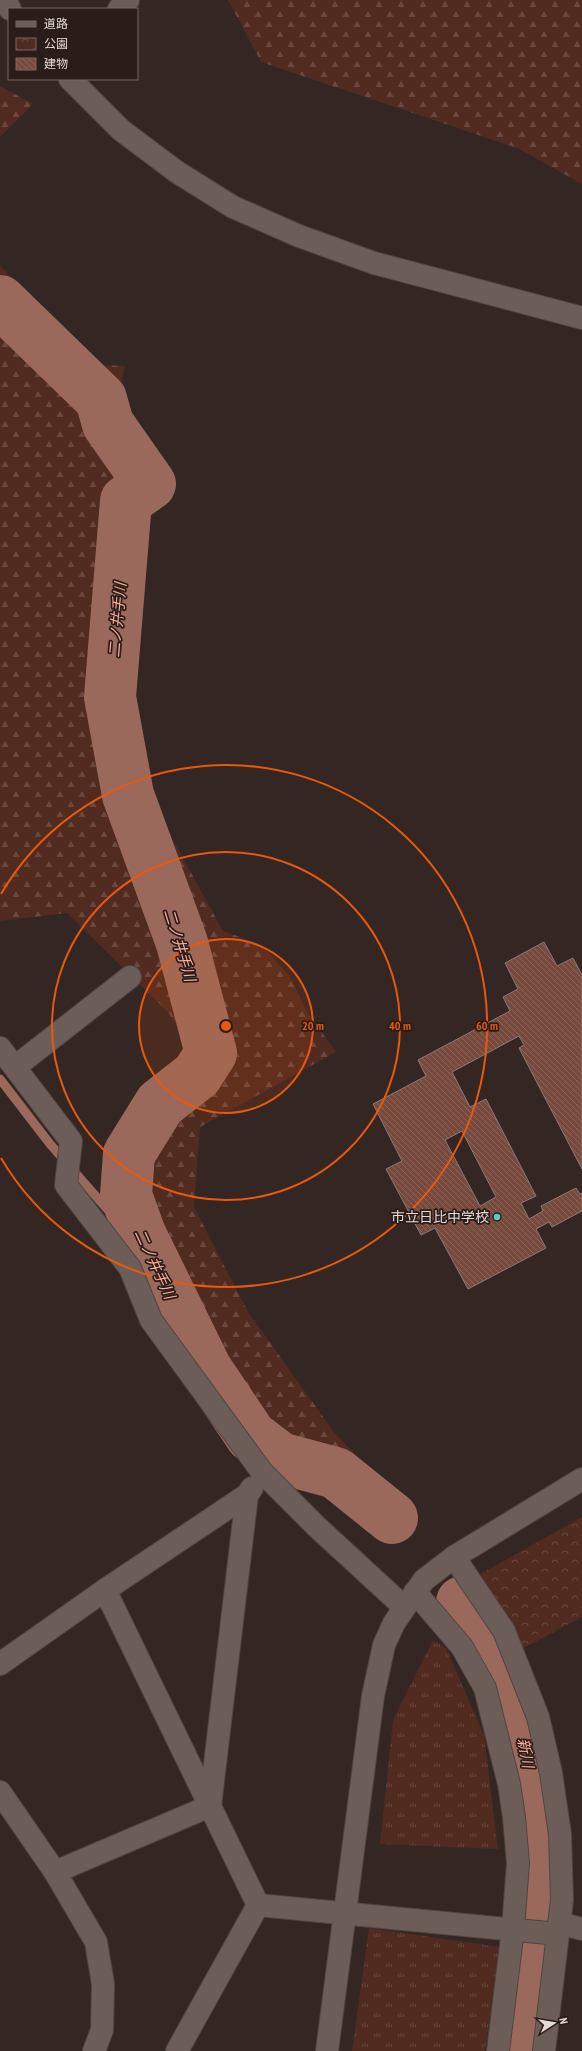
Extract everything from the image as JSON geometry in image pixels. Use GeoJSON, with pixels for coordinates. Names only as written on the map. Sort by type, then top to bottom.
{"type":"FeatureCollection","features":[{"type":"Feature","properties":{"kind":"street"},"geometry":{"type":"LineString","coordinates":[[120,8],[128,0]]}},
{"type":"Feature","properties":{"kind":"street"},"geometry":{"type":"LineString","coordinates":[[71,80],[121,130],[177,172],[233,207],[298,236],[374,263],[582,318]]}},
{"type":"Feature","properties":{"kind":"street"},"geometry":{"type":"LineString","coordinates":[[15,1067],[130,977]]}},
{"type":"Feature","properties":{"kind":"street"},"geometry":{"type":"LineString","coordinates":[[0,1048],[71,1141],[66,1186],[130,1268],[152,1320],[262,1472],[317,1527],[410,1600],[462,1647],[485,1688],[509,1784],[514,1817],[518,1863],[513,1929],[498,2051]]}},
{"type":"Feature","properties":{"kind":"street"},"geometry":{"type":"LineString","coordinates":[[0,1664],[105,1590],[247,1495],[262,1472]]}},
{"type":"Feature","properties":{"kind":"street"},"geometry":{"type":"LineString","coordinates":[[327,2051],[377,1670],[384,1645],[394,1623],[424,1580],[454,1557],[582,1480]]}},
{"type":"Feature","properties":{"kind":"street"},"geometry":{"type":"LineString","coordinates":[[210,1806],[247,1495]]}},
{"type":"Feature","properties":{"kind":"street"},"geometry":{"type":"LineString","coordinates":[[454,1557],[504,1631],[538,1717],[551,1773],[560,1834],[562,1900],[544,2051]]}},
{"type":"Feature","properties":{"kind":"street"},"geometry":{"type":"LineString","coordinates":[[105,1590],[258,1905]]}},
{"type":"Feature","properties":{"kind":"street"},"geometry":{"type":"LineString","coordinates":[[0,1792],[55,1872],[96,1942],[103,1984],[102,2030],[94,2051]]}},
{"type":"Feature","properties":{"kind":"street"},"geometry":{"type":"LineString","coordinates":[[55,1872],[210,1806]]}},
{"type":"Feature","properties":{"kind":"street"},"geometry":{"type":"LineString","coordinates":[[258,1905],[513,1929],[582,1929]]}},
{"type":"Feature","properties":{"kind":"street"},"geometry":{"type":"LineString","coordinates":[[177,2051],[258,1905]]}},
{"type":"Feature","properties":{"kind":"green space"},"geometry":{"type":"Polygon","coordinates":[[[228,0],[582,0],[582,184],[517,148],[261,62],[228,0]]]}},
{"type":"Feature","properties":{"kind":"green space"},"geometry":{"type":"Polygon","coordinates":[[[0,86],[33,104],[0,137],[0,86]]]}},
{"type":"Feature","properties":{"kind":"green space"},"geometry":{"type":"Polygon","coordinates":[[[0,266],[100,365],[125,366],[116,410],[121,477],[95,698],[223,931],[262,945],[290,977],[307,1012],[336,1052],[200,1127],[194,1207],[248,1312],[334,1432],[411,1514],[386,1522],[351,1497],[335,1501],[256,1425],[150,1229],[140,1165],[168,1117],[213,1076],[167,1011],[67,913],[0,921],[0,266]]]}},
{"type":"Feature","properties":{"kind":"green space"},"geometry":{"type":"Polygon","coordinates":[[[582,1517],[582,1617],[520,1650],[477,1576],[582,1517]]]}},
{"type":"Feature","properties":{"kind":"green space"},"geometry":{"type":"Polygon","coordinates":[[[433,1640],[446,1648],[484,1735],[498,1849],[380,1844],[393,1720],[433,1640]]]}},
{"type":"Feature","properties":{"kind":"green space"},"geometry":{"type":"Polygon","coordinates":[[[369,1928],[500,1947],[485,2051],[352,2051],[369,1928]]]}},
{"type":"Feature","properties":{"kind":"building"},"geometry":{"type":"Polygon","coordinates":[[[544,942],[557,966],[573,958],[582,975],[582,1169],[519,1048],[524,1045],[519,1036],[452,1072],[470,1107],[486,1099],[536,1196],[521,1203],[529,1219],[543,1211],[541,1206],[576,1188],[580,1194],[582,1193],[582,1211],[552,1227],[549,1222],[536,1229],[546,1248],[468,1289],[435,1228],[421,1235],[386,1169],[402,1161],[373,1104],[426,1076],[418,1060],[510,1011],[503,997],[518,989],[505,963],[544,942]],[[462,1131],[445,1140],[480,1206],[496,1197],[462,1131]]]}},
{"type":"Feature","properties":{"kind":"waterway","name":"二ノ井手川"},"geometry":{"type":"LineString","coordinates":[[0,301],[101,399],[108,424],[150,484],[126,501],[110,697],[128,795],[182,943],[211,1053],[197,1075],[160,1104],[129,1154],[126,1195],[140,1234],[206,1369],[251,1436],[280,1458],[336,1473],[392,1518]]}},
{"type":"Feature","properties":{"kind":"waterway"},"geometry":{"type":"LineString","coordinates":[[0,1079],[50,1144],[108,1210],[140,1234]]}},
{"type":"Feature","properties":{"kind":"waterway","name":"新川"},"geometry":{"type":"LineString","coordinates":[[462,1602],[501,1667],[520,1721],[534,1790],[537,1834],[536,1918]]}},
{"type":"Feature","properties":{"kind":"waterway","name":"新川"},"geometry":{"type":"LineString","coordinates":[[521,2051],[535,1944]]}},
{"type":"Feature","properties":{"kind":"place","name":"市立日比中学校"},"geometry":{"type":"Point","coordinates":[497,1217]}}]}
